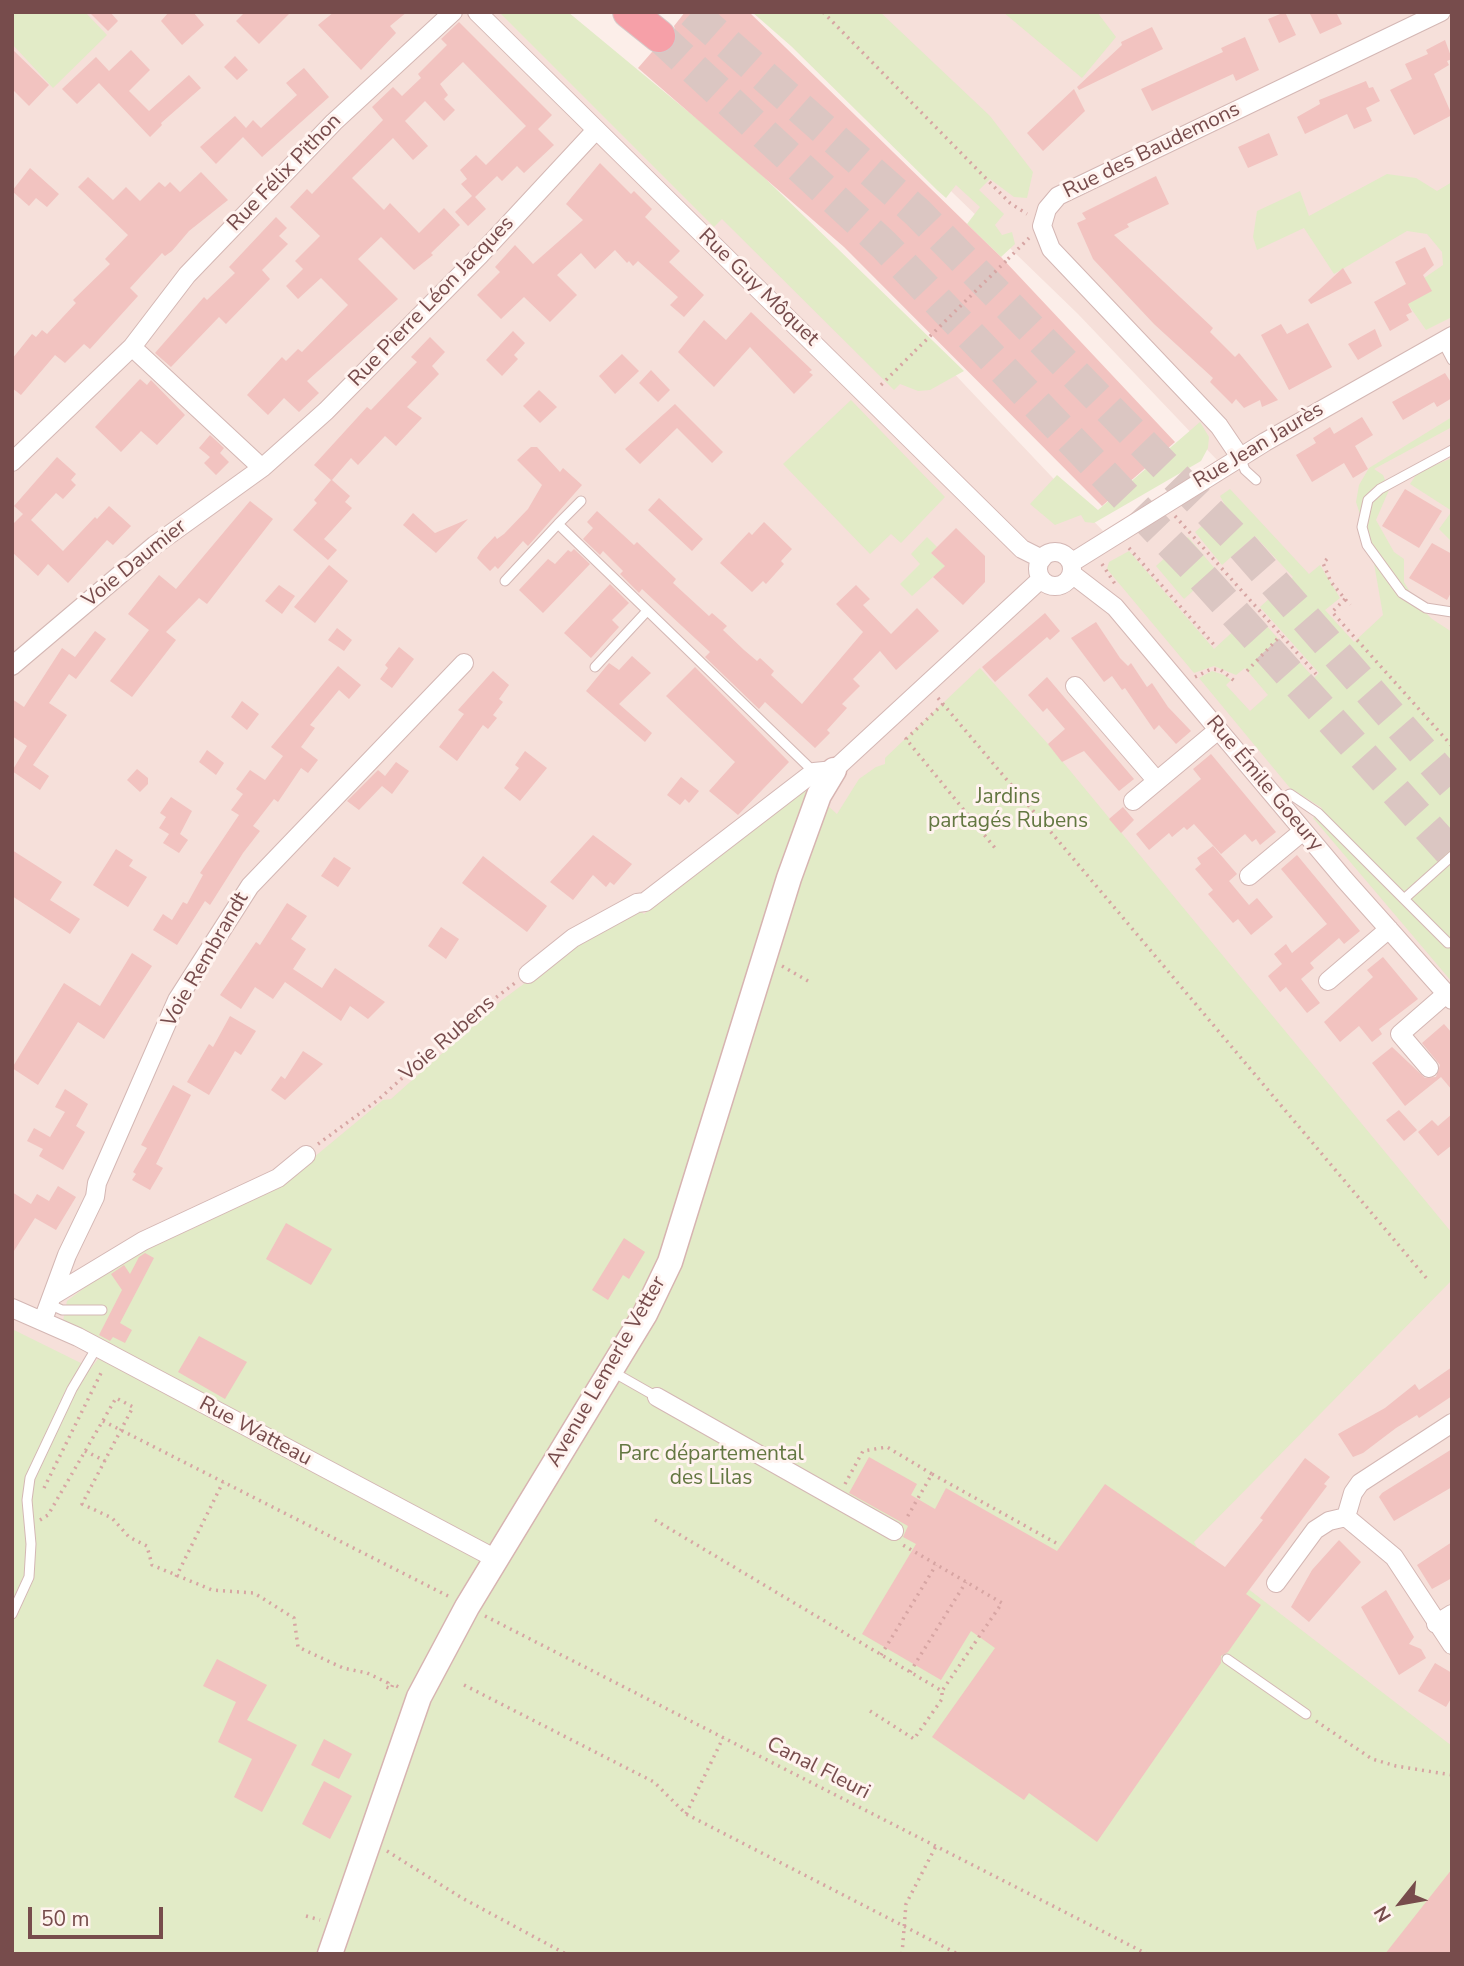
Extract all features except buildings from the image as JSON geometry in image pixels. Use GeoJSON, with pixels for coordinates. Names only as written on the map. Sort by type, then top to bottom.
{"type":"FeatureCollection","features":[{"type":"Feature","properties":{"kind":"highway"},"geometry":{"type":"LineString","coordinates":[[629,12],[659,36]]}},
{"type":"Feature","properties":{"kind":"street","name":"Rue Félix Pithon"},"geometry":{"type":"LineString","coordinates":[[12,462],[132,347],[204,257],[334,122],[453,12]]}},
{"type":"Feature","properties":{"kind":"street","name":"Rue Guy Môquet"},"geometry":{"type":"LineString","coordinates":[[477,12],[1022,549],[1042,559]]}},
{"type":"Feature","properties":{"kind":"street","name":"Rue des Baudemons"},"geometry":{"type":"LineString","coordinates":[[1042,226],[1047,209],[1058,196],[1441,12]]}},
{"type":"Feature","properties":{"kind":"street","name":"Rue Pierre Léon Jacques"},"geometry":{"type":"LineString","coordinates":[[262,468],[326,411],[477,258],[596,130]]}},
{"type":"Feature","properties":{"kind":"street"},"geometry":{"type":"LineString","coordinates":[[1042,226],[1051,249],[1219,426],[1240,457]]}},
{"type":"Feature","properties":{"kind":"street","name":"Rue Jean Jaurès"},"geometry":{"type":"LineString","coordinates":[[1071,568],[1240,457],[1447,339]]}},
{"type":"Feature","properties":{"kind":"street"},"geometry":{"type":"LineString","coordinates":[[132,347],[262,468]]}},
{"type":"Feature","properties":{"kind":"street","name":"Voie Daumier"},"geometry":{"type":"LineString","coordinates":[[12,666],[155,545],[262,468]]}},
{"type":"Feature","properties":{"kind":"street"},"geometry":{"type":"LineString","coordinates":[[1058,552],[1071,568],[1061,585],[1050,585],[1041,579],[1038,569],[1042,559],[1058,552]]}},
{"type":"Feature","properties":{"kind":"street","name":"Rue Émile Goeury"},"geometry":{"type":"LineString","coordinates":[[1071,568],[1115,607],[1303,831],[1449,997]]}},
{"type":"Feature","properties":{"kind":"street"},"geometry":{"type":"LineString","coordinates":[[528,974],[573,938],[637,903],[645,902],[824,771],[1041,579]]}},
{"type":"Feature","properties":{"kind":"street","name":"Voie Rembrandt"},"geometry":{"type":"LineString","coordinates":[[48,1307],[66,1255],[95,1197],[97,1183],[177,1000],[250,886],[464,663]]}},
{"type":"Feature","properties":{"kind":"street"},"geometry":{"type":"LineString","coordinates":[[1075,686],[1157,780]]}},
{"type":"Feature","properties":{"kind":"street"},"geometry":{"type":"LineString","coordinates":[[1133,801],[1218,730]]}},
{"type":"Feature","properties":{"kind":"street","name":"Avenue Lemerle Vetter"},"geometry":{"type":"LineString","coordinates":[[330,1954],[419,1697],[496,1559],[645,1314],[670,1262],[789,878],[819,795],[824,771]]}},
{"type":"Feature","properties":{"kind":"street"},"geometry":{"type":"LineString","coordinates":[[1248,876],[1303,831]]}},
{"type":"Feature","properties":{"kind":"street"},"geometry":{"type":"LineString","coordinates":[[1328,981],[1389,929]]}},
{"type":"Feature","properties":{"kind":"street"},"geometry":{"type":"LineString","coordinates":[[1429,1068],[1400,1034],[1449,997]]}},
{"type":"Feature","properties":{"kind":"street"},"geometry":{"type":"LineString","coordinates":[[48,1307],[143,1241],[278,1178],[306,1155]]}},
{"type":"Feature","properties":{"kind":"street","name":"Rue Watteau"},"geometry":{"type":"LineString","coordinates":[[12,1308],[48,1307],[97,1347],[116,1358],[496,1559]]}},
{"type":"Feature","properties":{"kind":"street"},"geometry":{"type":"LineString","coordinates":[[657,1397],[894,1531]]}},
{"type":"Feature","properties":{"kind":"street"},"geometry":{"type":"LineString","coordinates":[[1346,1517],[1353,1493],[1360,1483],[1452,1423]]}},
{"type":"Feature","properties":{"kind":"street"},"geometry":{"type":"LineString","coordinates":[[1276,1583],[1315,1530],[1329,1521],[1346,1517]]}},
{"type":"Feature","properties":{"kind":"street"},"geometry":{"type":"LineString","coordinates":[[1346,1517],[1394,1557],[1452,1645]]}},
{"type":"Feature","properties":{"kind":"street"},"geometry":{"type":"LineString","coordinates":[[1436,1624],[1452,1614]]}},
{"type":"Feature","properties":{"kind":"lane"},"geometry":{"type":"LineString","coordinates":[[1447,339],[1452,359]]}},
{"type":"Feature","properties":{"kind":"lane"},"geometry":{"type":"LineString","coordinates":[[1452,450],[1380,489],[1368,500],[1362,527],[1367,545],[1402,593],[1426,608],[1452,612]]}},
{"type":"Feature","properties":{"kind":"lane"},"geometry":{"type":"LineString","coordinates":[[1240,457],[1245,470],[1256,480]]}},
{"type":"Feature","properties":{"kind":"lane"},"geometry":{"type":"LineString","coordinates":[[505,581],[581,501]]}},
{"type":"Feature","properties":{"kind":"lane"},"geometry":{"type":"LineString","coordinates":[[558,524],[647,611],[824,771]]}},
{"type":"Feature","properties":{"kind":"lane"},"geometry":{"type":"LineString","coordinates":[[595,667],[647,611]]}},
{"type":"Feature","properties":{"kind":"lane"},"geometry":{"type":"LineString","coordinates":[[1278,801],[1290,794],[1318,813],[1448,943]]}},
{"type":"Feature","properties":{"kind":"lane"},"geometry":{"type":"LineString","coordinates":[[1404,898],[1452,856]]}},
{"type":"Feature","properties":{"kind":"lane"},"geometry":{"type":"LineString","coordinates":[[48,1307],[62,1310],[102,1310]]}},
{"type":"Feature","properties":{"kind":"lane"},"geometry":{"type":"LineString","coordinates":[[12,1614],[29,1577],[27,1500],[30,1478],[72,1389],[97,1347]]}},
{"type":"Feature","properties":{"kind":"lane"},"geometry":{"type":"LineString","coordinates":[[611,1371],[657,1397]]}},
{"type":"Feature","properties":{"kind":"lane"},"geometry":{"type":"LineString","coordinates":[[1227,1659],[1306,1714]]}},
{"type":"Feature","properties":{"kind":"path"},"geometry":{"type":"LineString","coordinates":[[822,12],[1010,202],[1042,226]]}},
{"type":"Feature","properties":{"kind":"path"},"geometry":{"type":"LineString","coordinates":[[869,396],[1027,240]]}},
{"type":"Feature","properties":{"kind":"path"},"geometry":{"type":"LineString","coordinates":[[1174,514],[1316,674]]}},
{"type":"Feature","properties":{"kind":"path"},"geometry":{"type":"LineString","coordinates":[[1125,544],[1216,647]]}},
{"type":"Feature","properties":{"kind":"path"},"geometry":{"type":"LineString","coordinates":[[1328,559],[1323,563],[1331,582],[1350,605]]}},
{"type":"Feature","properties":{"kind":"path"},"geometry":{"type":"LineString","coordinates":[[1345,599],[1332,612],[1452,746]]}},
{"type":"Feature","properties":{"kind":"path"},"geometry":{"type":"LineString","coordinates":[[1247,671],[1281,635]]}},
{"type":"Feature","properties":{"kind":"path"},"geometry":{"type":"LineString","coordinates":[[1193,678],[1211,669],[1221,670],[1237,683]]}},
{"type":"Feature","properties":{"kind":"path"},"geometry":{"type":"LineString","coordinates":[[995,848],[905,739],[942,703],[1428,1280]]}},
{"type":"Feature","properties":{"kind":"path"},"geometry":{"type":"LineString","coordinates":[[783,967],[808,981]]}},
{"type":"Feature","properties":{"kind":"path","name":"Voie Rubens"},"geometry":{"type":"LineString","coordinates":[[306,1155],[378,1100],[463,1023],[528,974]]}},
{"type":"Feature","properties":{"kind":"path"},"geometry":{"type":"LineString","coordinates":[[44,1488],[101,1369],[109,1369],[116,1358]]}},
{"type":"Feature","properties":{"kind":"path"},"geometry":{"type":"LineString","coordinates":[[29,1529],[48,1515],[117,1398],[133,1407],[82,1504],[112,1518],[129,1536],[147,1546],[152,1565],[212,1590],[254,1593],[294,1618],[298,1647],[344,1668],[366,1673],[388,1683],[386,1687],[391,1689],[393,1684],[404,1690]]}},
{"type":"Feature","properties":{"kind":"path"},"geometry":{"type":"LineString","coordinates":[[103,1421],[452,1598]]}},
{"type":"Feature","properties":{"kind":"path"},"geometry":{"type":"LineString","coordinates":[[837,1499],[863,1451],[887,1447],[1056,1543]]}},
{"type":"Feature","properties":{"kind":"path"},"geometry":{"type":"LineString","coordinates":[[85,1451],[105,1461]]}},
{"type":"Feature","properties":{"kind":"path"},"geometry":{"type":"LineString","coordinates":[[870,1710],[914,1739],[942,1699],[942,1691],[1002,1603],[898,1542],[894,1531],[900,1528],[932,1474]]}},
{"type":"Feature","properties":{"kind":"path"},"geometry":{"type":"LineString","coordinates":[[176,1577],[223,1482]]}},
{"type":"Feature","properties":{"kind":"path"},"geometry":{"type":"LineString","coordinates":[[655,1520],[942,1691]]}},
{"type":"Feature","properties":{"kind":"path"},"geometry":{"type":"LineString","coordinates":[[881,1654],[936,1565]]}},
{"type":"Feature","properties":{"kind":"path"},"geometry":{"type":"LineString","coordinates":[[910,1672],[966,1582]]}},
{"type":"Feature","properties":{"kind":"path","name":"Canal Fleuri"},"geometry":{"type":"LineString","coordinates":[[481,1615],[1147,1954]]}},
{"type":"Feature","properties":{"kind":"path"},"geometry":{"type":"LineString","coordinates":[[464,1685],[654,1782],[686,1814],[958,1954]]}},
{"type":"Feature","properties":{"kind":"path"},"geometry":{"type":"LineString","coordinates":[[1306,1714],[1372,1759],[1396,1766],[1452,1775]]}},
{"type":"Feature","properties":{"kind":"path"},"geometry":{"type":"LineString","coordinates":[[686,1814],[723,1738]]}},
{"type":"Feature","properties":{"kind":"path"},"geometry":{"type":"LineString","coordinates":[[902,1954],[906,1904],[936,1846]]}},
{"type":"Feature","properties":{"kind":"path"},"geometry":{"type":"LineString","coordinates":[[400,1857],[462,1898],[566,1954]]}},
{"type":"Feature","properties":{"kind":"path"},"geometry":{"type":"LineString","coordinates":[[306,1916],[316,1919]]}},
{"type":"Feature","properties":{"kind":"shaded area"},"geometry":{"type":"Polygon","coordinates":[[[12,12],[566,12],[946,365],[1103,531],[1217,460],[1078,314],[766,12],[1452,12],[1452,1954],[12,1954],[12,12]]]}},
{"type":"Feature","properties":{"kind":"green space"},"geometry":{"type":"Polygon","coordinates":[[[12,12],[85,12],[107,35],[53,88],[12,44],[12,12]]]}},
{"type":"Feature","properties":{"kind":"green space"},"geometry":{"type":"Polygon","coordinates":[[[499,12],[568,12],[743,157],[964,371],[930,390],[918,391],[900,384],[894,390],[722,219],[714,227],[499,12]]]}},
{"type":"Feature","properties":{"kind":"green space"},"geometry":{"type":"Polygon","coordinates":[[[752,12],[880,12],[990,116],[1033,172],[1027,198],[1014,197],[990,179],[979,190],[1004,214],[995,225],[1002,235],[1012,232],[1015,244],[1001,257],[967,224],[980,207],[956,185],[946,198],[791,46],[752,12]]]}},
{"type":"Feature","properties":{"kind":"green space"},"geometry":{"type":"Polygon","coordinates":[[[1003,12],[1097,12],[1116,37],[1082,78],[1003,12]]]}},
{"type":"Feature","properties":{"kind":"green space"},"geometry":{"type":"Polygon","coordinates":[[[1387,174],[1416,178],[1437,191],[1452,182],[1452,317],[1426,330],[1401,294],[1443,265],[1442,252],[1427,234],[1407,231],[1334,274],[1304,228],[1257,250],[1253,237],[1257,211],[1300,191],[1309,216],[1387,174]]]}},
{"type":"Feature","properties":{"kind":"green space"},"geometry":{"type":"Polygon","coordinates":[[[851,400],[945,497],[901,543],[891,534],[870,554],[783,464],[851,400]]]}},
{"type":"Feature","properties":{"kind":"green space"},"geometry":{"type":"Polygon","coordinates":[[[1452,417],[1452,427],[1374,469],[1383,475],[1389,490],[1376,520],[1394,552],[1404,559],[1404,582],[1417,604],[1432,619],[1452,632],[1452,982],[1313,818],[1322,808],[1290,788],[1199,678],[1212,671],[1224,675],[1231,680],[1226,685],[1250,711],[1268,695],[1245,668],[1236,675],[1214,666],[1194,673],[1107,569],[1109,562],[1129,551],[1214,649],[1254,612],[1314,678],[1319,673],[1260,607],[1293,577],[1255,536],[1222,565],[1195,532],[1225,505],[1220,496],[1230,489],[1309,574],[1320,565],[1340,598],[1325,610],[1354,642],[1383,615],[1372,552],[1356,502],[1359,485],[1369,468],[1452,417]]]}},
{"type":"Feature","properties":{"kind":"green space"},"geometry":{"type":"Polygon","coordinates":[[[1200,422],[1209,437],[1208,448],[1201,461],[1094,523],[1085,522],[1081,515],[1055,525],[1030,504],[1057,475],[1098,510],[1200,422]]]}},
{"type":"Feature","properties":{"kind":"green space"},"geometry":{"type":"Polygon","coordinates":[[[1452,458],[1452,511],[1410,484],[1418,472],[1452,458]]]}},
{"type":"Feature","properties":{"kind":"green space"},"geometry":{"type":"Polygon","coordinates":[[[1452,511],[1452,542],[1439,529],[1452,511]]]}},
{"type":"Feature","properties":{"kind":"green space"},"geometry":{"type":"Polygon","coordinates":[[[927,537],[937,547],[931,553],[945,566],[912,596],[900,584],[920,564],[911,554],[927,537]]]}},
{"type":"Feature","properties":{"kind":"green space"},"geometry":{"type":"Polygon","coordinates":[[[1188,537],[1216,570],[1184,599],[1156,566],[1188,537]]]}},
{"type":"Feature","properties":{"kind":"green space","name":"Parc départemental des Lilas"},"geometry":{"type":"Polygon","coordinates":[[[980,668],[1048,744],[1452,1233],[1452,1280],[1194,1542],[1199,1551],[1452,1746],[1452,1954],[12,1954],[12,1329],[91,1368],[108,1346],[63,1321],[67,1301],[108,1270],[175,1231],[190,1230],[284,1182],[383,1100],[391,1099],[502,1000],[591,934],[639,910],[644,914],[803,784],[837,814],[859,779],[885,764],[885,758],[980,668]]]}},
{"type":"Feature","properties":{"kind":"tunnel"},"geometry":{"type":"LineString","coordinates":[[692,12],[918,213],[1236,539],[1452,785]]}},
{"type":"Feature","properties":{"kind":"tunnel"},"geometry":{"type":"LineString","coordinates":[[659,36],[884,245],[1194,568],[1452,854]]}},
{"type":"Feature","properties":{"kind":"park label","name":"Jardins partagés Rubens"},"geometry":{"type":"Point","coordinates":[1008,810]}}]}
